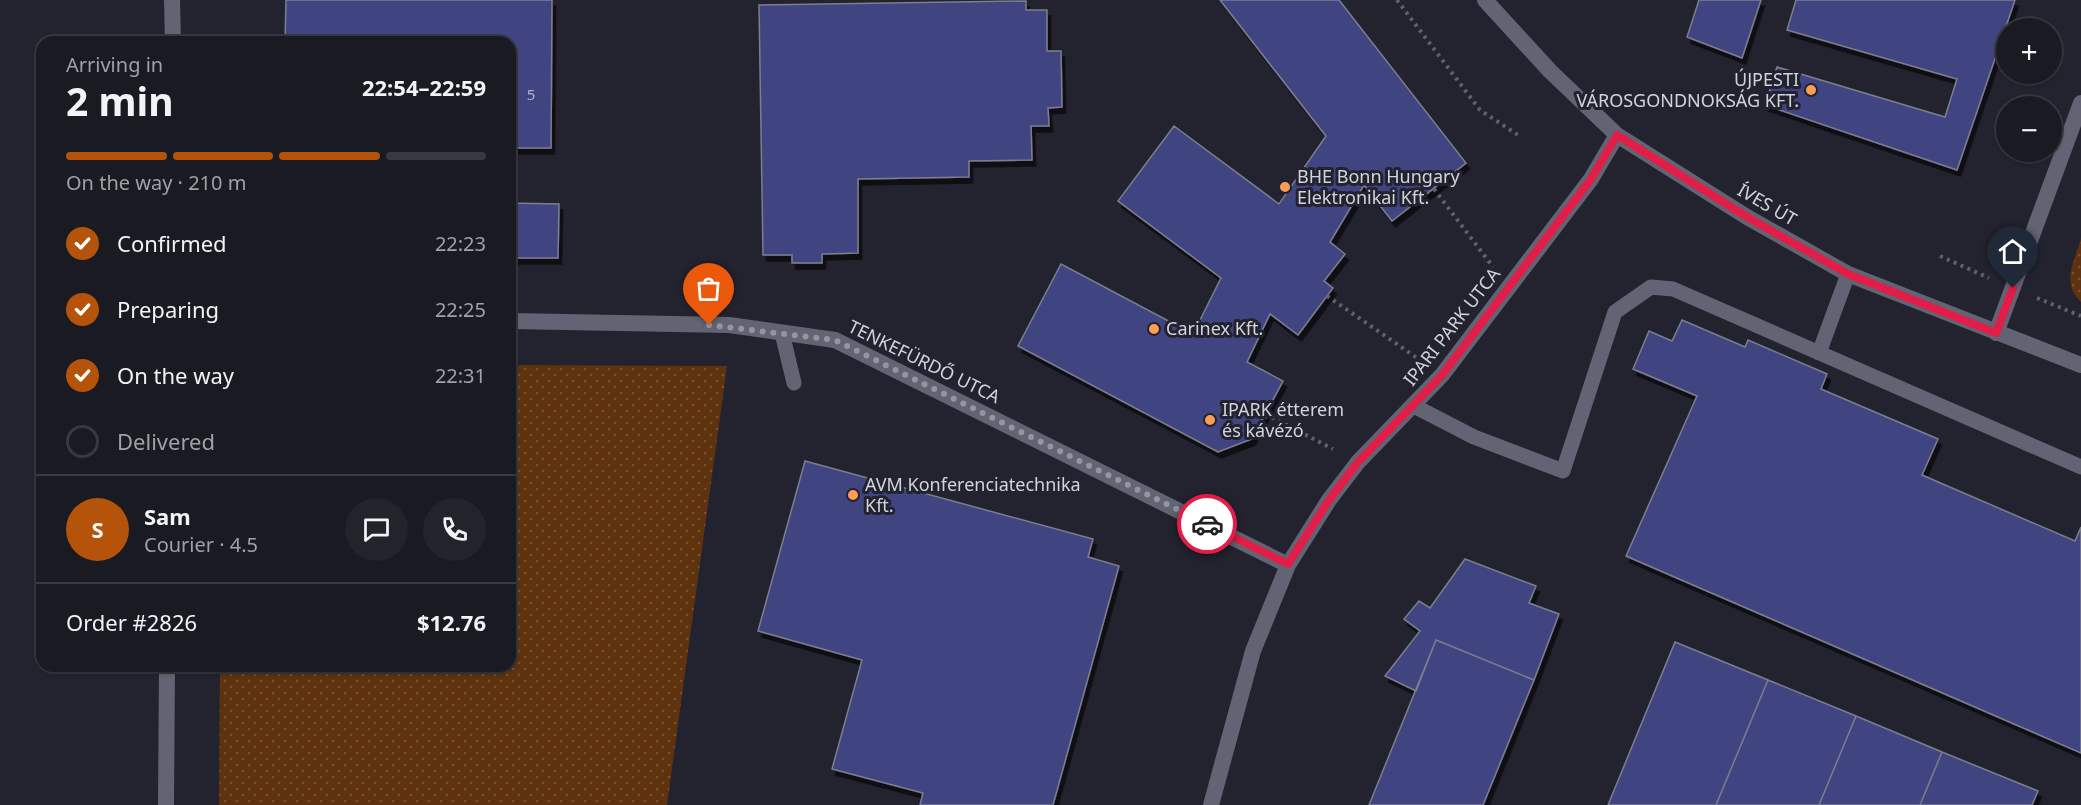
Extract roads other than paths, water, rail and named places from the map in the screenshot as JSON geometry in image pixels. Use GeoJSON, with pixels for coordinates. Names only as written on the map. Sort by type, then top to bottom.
{"type":"FeatureCollection","features":[{"type":"Feature","properties":{"kind":"street"},"geometry":{"type":"LineString","coordinates":[[172,0],[173,36]]}},
{"type":"Feature","properties":{"kind":"street","name":"ÍVES ÚT"},"geometry":{"type":"LineString","coordinates":[[1485,0],[1550,71],[1617,135],[1747,217],[1848,274],[2081,365]]}},
{"type":"Feature","properties":{"kind":"street"},"geometry":{"type":"LineString","coordinates":[[1996,333],[2081,102]]}},
{"type":"Feature","properties":{"kind":"street","name":"IPARI PARK UTCA"},"geometry":{"type":"LineString","coordinates":[[1211,805],[1253,651],[1288,564],[1329,500],[1358,462],[1442,375],[1591,179],[1617,135]]}},
{"type":"Feature","properties":{"kind":"street","name":"TENKEFÜRDŐ UTCA"},"geometry":{"type":"LineString","coordinates":[[516,321],[729,325],[835,340],[1288,564]]}},
{"type":"Feature","properties":{"kind":"street"},"geometry":{"type":"LineString","coordinates":[[166,805],[167,672]]}},
{"type":"Feature","properties":{"kind":"lane"},"geometry":{"type":"LineString","coordinates":[[1819,353],[1848,274]]}},
{"type":"Feature","properties":{"kind":"lane"},"geometry":{"type":"LineString","coordinates":[[1414,406],[1474,437],[1563,471],[1615,312],[1651,287],[1673,289],[2081,467]]}},
{"type":"Feature","properties":{"kind":"lane"},"geometry":{"type":"LineString","coordinates":[[782,333],[794,383]]}},
{"type":"Feature","properties":{"kind":"place","name":"ÚJPESTI VÁROSGONDNOKSÁG KFT."},"geometry":{"type":"Point","coordinates":[1811,90]}},
{"type":"Feature","properties":{"kind":"place","name":"BHE Bonn Hungary Elektronikai Kft."},"geometry":{"type":"Point","coordinates":[1285,187]}},
{"type":"Feature","properties":{"kind":"place","name":"Carinex Kft."},"geometry":{"type":"Point","coordinates":[1154,329]}},
{"type":"Feature","properties":{"kind":"place","name":"IPARK étterem és kávézó"},"geometry":{"type":"Point","coordinates":[1210,420]}},
{"type":"Feature","properties":{"kind":"place","name":"AVM Konferenciatechnika Kft."},"geometry":{"type":"Point","coordinates":[853,495]}}]}
